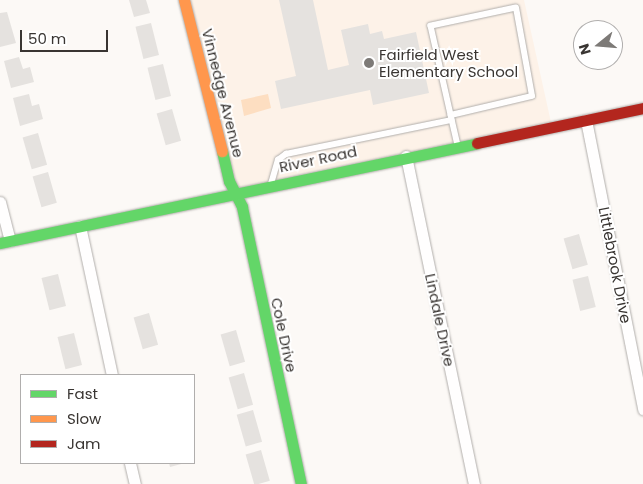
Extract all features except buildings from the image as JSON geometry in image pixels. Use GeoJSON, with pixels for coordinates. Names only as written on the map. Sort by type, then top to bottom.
{"type":"FeatureCollection","features":[{"type":"Feature","properties":{"kind":"street","name":"Vinnedge Avenue"},"geometry":{"type":"LineString","coordinates":[[184,0],[229,181],[236,192]]}},
{"type":"Feature","properties":{"kind":"street","name":"River Road"},"geometry":{"type":"LineString","coordinates":[[5,242],[458,145],[643,108]]}},
{"type":"Feature","properties":{"kind":"street","name":"Littlebrook Drive"},"geometry":{"type":"LineString","coordinates":[[586,120],[643,409]]}},
{"type":"Feature","properties":{"kind":"street","name":"Lindale Drive"},"geometry":{"type":"LineString","coordinates":[[406,156],[474,484]]}},
{"type":"Feature","properties":{"kind":"street","name":"Cole Drive"},"geometry":{"type":"LineString","coordinates":[[236,192],[301,484]]}},
{"type":"Feature","properties":{"kind":"street"},"geometry":{"type":"LineString","coordinates":[[0,202],[5,242]]}},
{"type":"Feature","properties":{"kind":"street"},"geometry":{"type":"LineString","coordinates":[[80,226],[112,374]]}},
{"type":"Feature","properties":{"kind":"street"},"geometry":{"type":"LineString","coordinates":[[130,464],[134,484]]}},
{"type":"Feature","properties":{"kind":"lane"},"geometry":{"type":"LineString","coordinates":[[271,185],[271,174],[278,160],[286,154],[451,118],[532,96],[516,8],[432,26],[451,118],[458,145]]}},
{"type":"Feature","properties":{"kind":"shaded area","name":"Fairfield West Elementary School"},"geometry":{"type":"Polygon","coordinates":[[[184,0],[524,0],[552,127],[236,192],[184,0]]]}},
{"type":"Feature","properties":{"kind":"shaded area"},"geometry":{"type":"Polygon","coordinates":[[[268,94],[271,108],[244,116],[241,100],[268,94]]]}},
{"type":"Feature","properties":{"kind":"traffic: fast"},"geometry":{"type":"LineString","coordinates":[[0,243],[477,143]]}},
{"type":"Feature","properties":{"kind":"traffic: fast"},"geometry":{"type":"LineString","coordinates":[[222,151],[229,181],[242,207],[301,484]]}},
{"type":"Feature","properties":{"kind":"traffic: slow"},"geometry":{"type":"LineString","coordinates":[[184,0],[222,151]]}},
{"type":"Feature","properties":{"kind":"traffic: jam"},"geometry":{"type":"LineString","coordinates":[[477,143],[643,108]]}},
{"type":"Feature","properties":{"kind":"place","name":"Fairfield West Elementary School"},"geometry":{"type":"Point","coordinates":[369,63]}}]}
